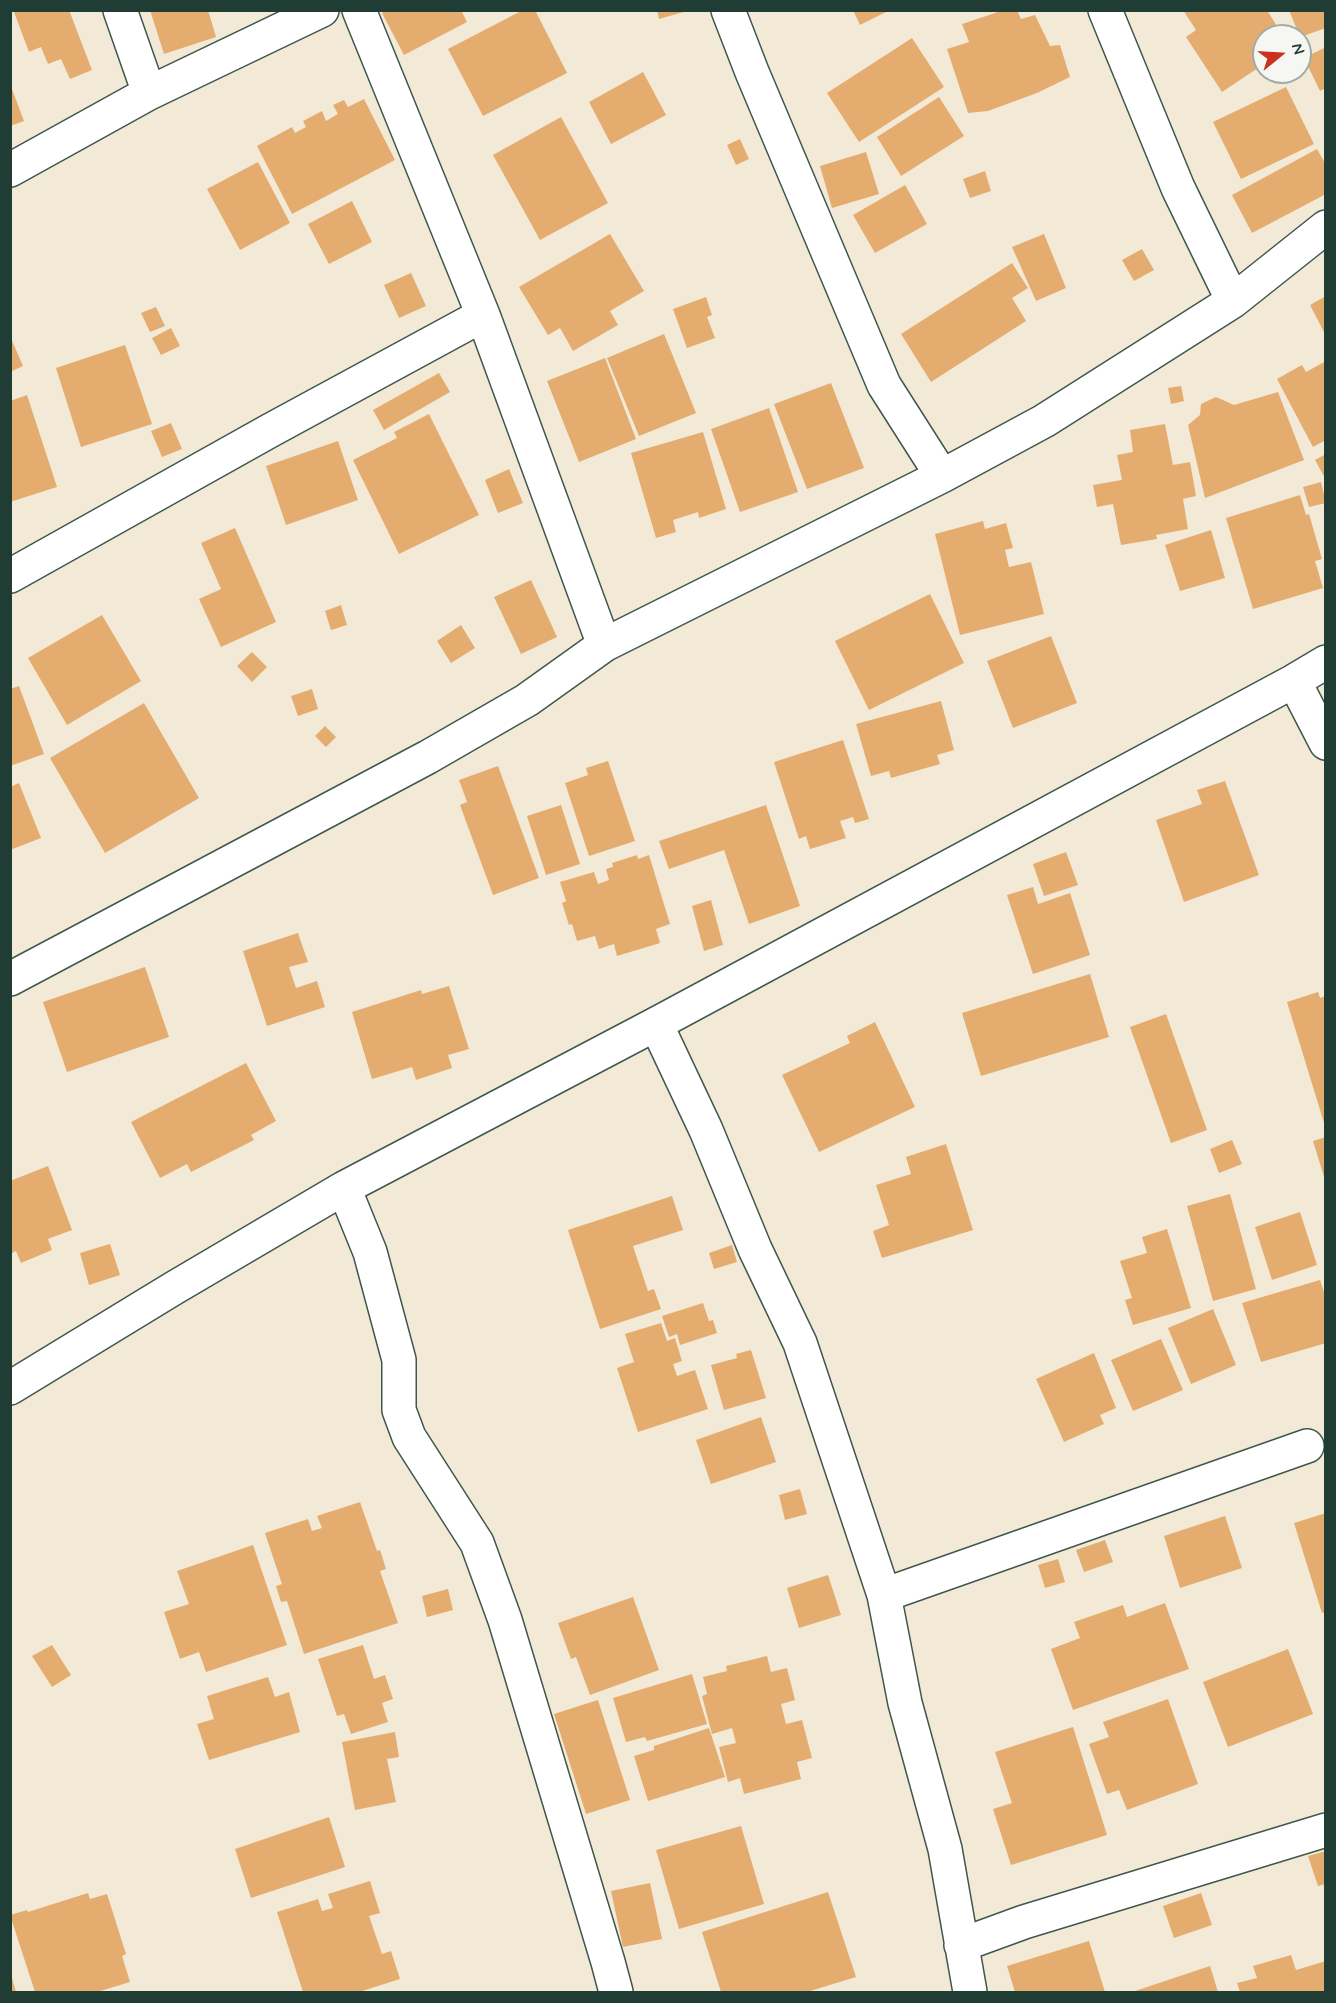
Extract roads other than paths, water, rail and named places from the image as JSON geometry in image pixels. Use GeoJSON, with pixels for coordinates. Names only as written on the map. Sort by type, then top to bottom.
{"type":"FeatureCollection","features":[{"type":"Feature","properties":{"kind":"street"},"geometry":{"type":"LineString","coordinates":[[120,10],[149,93]]}},
{"type":"Feature","properties":{"kind":"street"},"geometry":{"type":"LineString","coordinates":[[10,170],[149,93],[322,10]]}},
{"type":"Feature","properties":{"kind":"street"},"geometry":{"type":"LineString","coordinates":[[359,10],[483,315],[604,645]]}},
{"type":"Feature","properties":{"kind":"street"},"geometry":{"type":"LineString","coordinates":[[728,10],[884,385],[942,476]]}},
{"type":"Feature","properties":{"kind":"street"},"geometry":{"type":"LineString","coordinates":[[1105,10],[1178,188],[1233,301]]}},
{"type":"Feature","properties":{"kind":"street"},"geometry":{"type":"LineString","coordinates":[[10,980],[428,757],[528,700],[604,645],[942,476],[1044,421],[1233,301],[1326,227]]}},
{"type":"Feature","properties":{"kind":"street"},"geometry":{"type":"LineString","coordinates":[[10,576],[483,315]]}},
{"type":"Feature","properties":{"kind":"street"},"geometry":{"type":"LineString","coordinates":[[10,1388],[344,1188],[657,1024],[1326,662]]}},
{"type":"Feature","properties":{"kind":"street"},"geometry":{"type":"LineString","coordinates":[[1294,681],[1326,743]]}},
{"type":"Feature","properties":{"kind":"street"},"geometry":{"type":"LineString","coordinates":[[657,1024],[706,1130],[755,1249],[800,1343],[884,1595],[905,1703],[945,1849],[970,1992]]}},
{"type":"Feature","properties":{"kind":"street"},"geometry":{"type":"LineString","coordinates":[[344,1188],[370,1252],[399,1360],[399,1410],[409,1437],[477,1543],[505,1620],[616,1992]]}},
{"type":"Feature","properties":{"kind":"street"},"geometry":{"type":"LineString","coordinates":[[884,1595],[1316,1435]]}},
{"type":"Feature","properties":{"kind":"street"},"geometry":{"type":"LineString","coordinates":[[1251,1450],[1316,1435]]}},
{"type":"Feature","properties":{"kind":"street"},"geometry":{"type":"LineString","coordinates":[[961,1945],[1024,1922],[1326,1830]]}}]}
